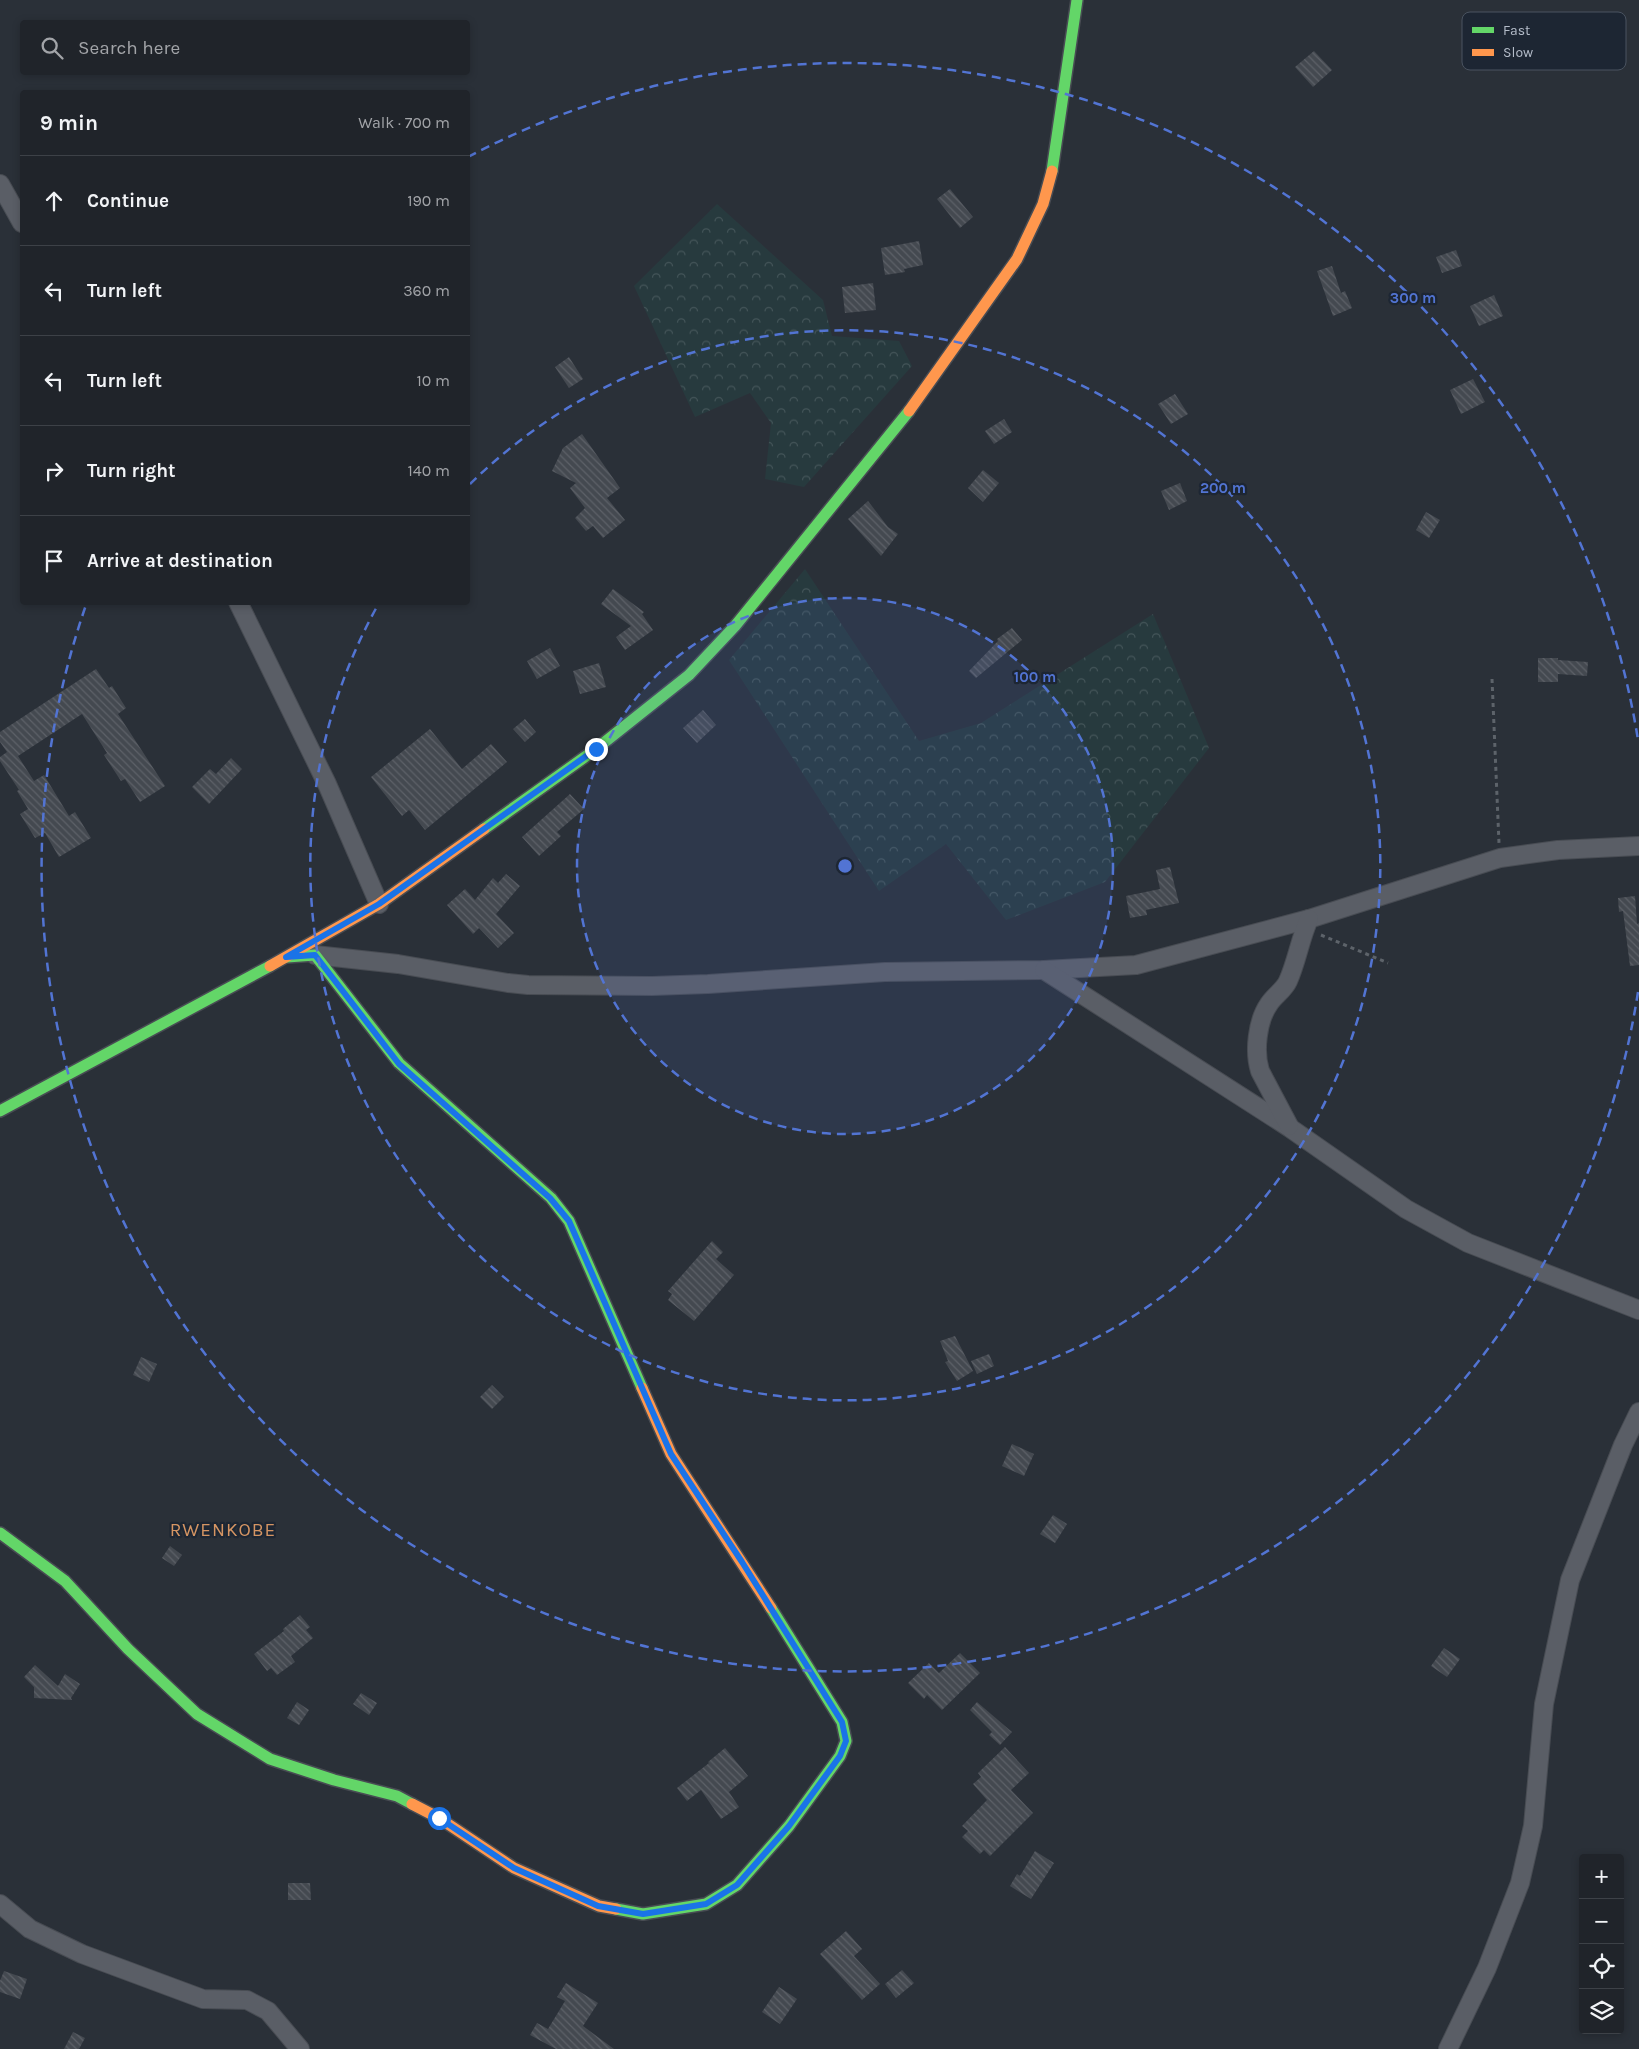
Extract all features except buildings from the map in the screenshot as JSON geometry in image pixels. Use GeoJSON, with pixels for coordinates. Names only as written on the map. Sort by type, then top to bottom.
{"type":"FeatureCollection","features":[{"type":"Feature","properties":{"kind":"street"},"geometry":{"type":"LineString","coordinates":[[0,1111],[286,957],[379,904],[596,749],[689,675],[735,626],[911,409],[1017,259],[1043,204],[1051,175],[1077,0]]}},
{"type":"Feature","properties":{"kind":"street"},"geometry":{"type":"LineString","coordinates":[[0,184],[20,219]]}},
{"type":"Feature","properties":{"kind":"street"},"geometry":{"type":"LineString","coordinates":[[239,605],[327,784],[379,904]]}},
{"type":"Feature","properties":{"kind":"street"},"geometry":{"type":"LineString","coordinates":[[286,957],[315,955],[398,964],[528,985],[652,986],[886,972],[1044,970],[1136,966],[1307,924],[1500,858],[1558,850],[1639,846]]}},
{"type":"Feature","properties":{"kind":"street"},"geometry":{"type":"LineString","coordinates":[[1290,1128],[1260,1071],[1258,1042],[1263,1016],[1269,1004],[1287,983],[1307,924]]}},
{"type":"Feature","properties":{"kind":"street"},"geometry":{"type":"LineString","coordinates":[[0,1533],[65,1581],[128,1649],[198,1714],[270,1759],[334,1780],[397,1796],[439,1818],[514,1868],[598,1906],[643,1914],[706,1904],[737,1885],[789,1826],[840,1756],[846,1741],[842,1722],[742,1562],[671,1454],[569,1221],[545,1193],[399,1064],[315,955]]}},
{"type":"Feature","properties":{"kind":"street"},"geometry":{"type":"LineString","coordinates":[[1044,970],[1290,1128],[1406,1209],[1468,1242],[1639,1310]]}},
{"type":"Feature","properties":{"kind":"street"},"geometry":{"type":"LineString","coordinates":[[1448,2049],[1487,1968],[1520,1883],[1534,1826],[1544,1704],[1570,1580],[1623,1445],[1639,1412]]}},
{"type":"Feature","properties":{"kind":"street"},"geometry":{"type":"LineString","coordinates":[[0,1904],[30,1929],[82,1954],[203,1999],[247,2000],[268,2010],[300,2049]]}},
{"type":"Feature","properties":{"kind":"path"},"geometry":{"type":"LineString","coordinates":[[1492,679],[1500,858]]}},
{"type":"Feature","properties":{"kind":"path"},"geometry":{"type":"LineString","coordinates":[[1307,924],[1388,963]]}},
{"type":"Feature","properties":{"kind":"green space"},"geometry":{"type":"Polygon","coordinates":[[[717,204],[823,300],[832,336],[899,341],[912,366],[804,487],[765,479],[771,423],[750,393],[695,417],[634,286],[717,204]]]}},
{"type":"Feature","properties":{"kind":"green space"},"geometry":{"type":"Polygon","coordinates":[[[805,569],[919,741],[981,723],[1153,614],[1209,748],[1105,882],[1006,920],[946,844],[879,891],[729,660],[805,569]]]}},
{"type":"Feature","properties":{"kind":"traffic: fast"},"geometry":{"type":"LineString","coordinates":[[1052,171],[1077,0]]}},
{"type":"Feature","properties":{"kind":"traffic: fast"},"geometry":{"type":"LineString","coordinates":[[484,829],[596,749],[689,675],[735,626],[909,411]]}},
{"type":"Feature","properties":{"kind":"traffic: fast"},"geometry":{"type":"LineString","coordinates":[[287,957],[315,955],[399,1063],[551,1198],[569,1221],[642,1388]]}},
{"type":"Feature","properties":{"kind":"traffic: fast"},"geometry":{"type":"LineString","coordinates":[[0,1111],[270,966]]}},
{"type":"Feature","properties":{"kind":"traffic: fast"},"geometry":{"type":"LineString","coordinates":[[0,1533],[65,1581],[128,1649],[197,1714],[270,1759],[334,1780],[397,1796],[412,1804]]}},
{"type":"Feature","properties":{"kind":"traffic: fast"},"geometry":{"type":"LineString","coordinates":[[616,1909],[643,1914],[706,1904],[737,1885],[789,1826],[840,1756],[846,1741],[842,1722],[771,1608]]}},
{"type":"Feature","properties":{"kind":"traffic: slow"},"geometry":{"type":"LineString","coordinates":[[909,411],[1017,259],[1043,204],[1052,171]]}},
{"type":"Feature","properties":{"kind":"traffic: slow"},"geometry":{"type":"LineString","coordinates":[[270,966],[379,904],[484,829]]}},
{"type":"Feature","properties":{"kind":"traffic: slow"},"geometry":{"type":"LineString","coordinates":[[642,1388],[671,1454],[771,1608]]}},
{"type":"Feature","properties":{"kind":"traffic: slow"},"geometry":{"type":"LineString","coordinates":[[412,1804],[439,1818],[514,1868],[599,1906],[616,1909]]}},
{"type":"Feature","properties":{"kind":"district","name":"RWENKOBE"},"geometry":{"type":"Point","coordinates":[223,1529]}},
{"type":"Feature","properties":{"kind":"route"},"geometry":{"type":"LineString","coordinates":[[439,1818],[514,1868],[598,1906],[643,1914],[706,1904],[737,1885],[789,1826],[840,1756],[846,1741],[842,1722],[742,1562],[671,1454],[569,1221],[550,1198],[399,1064],[315,955],[286,957],[379,904],[596,749]]}}]}
